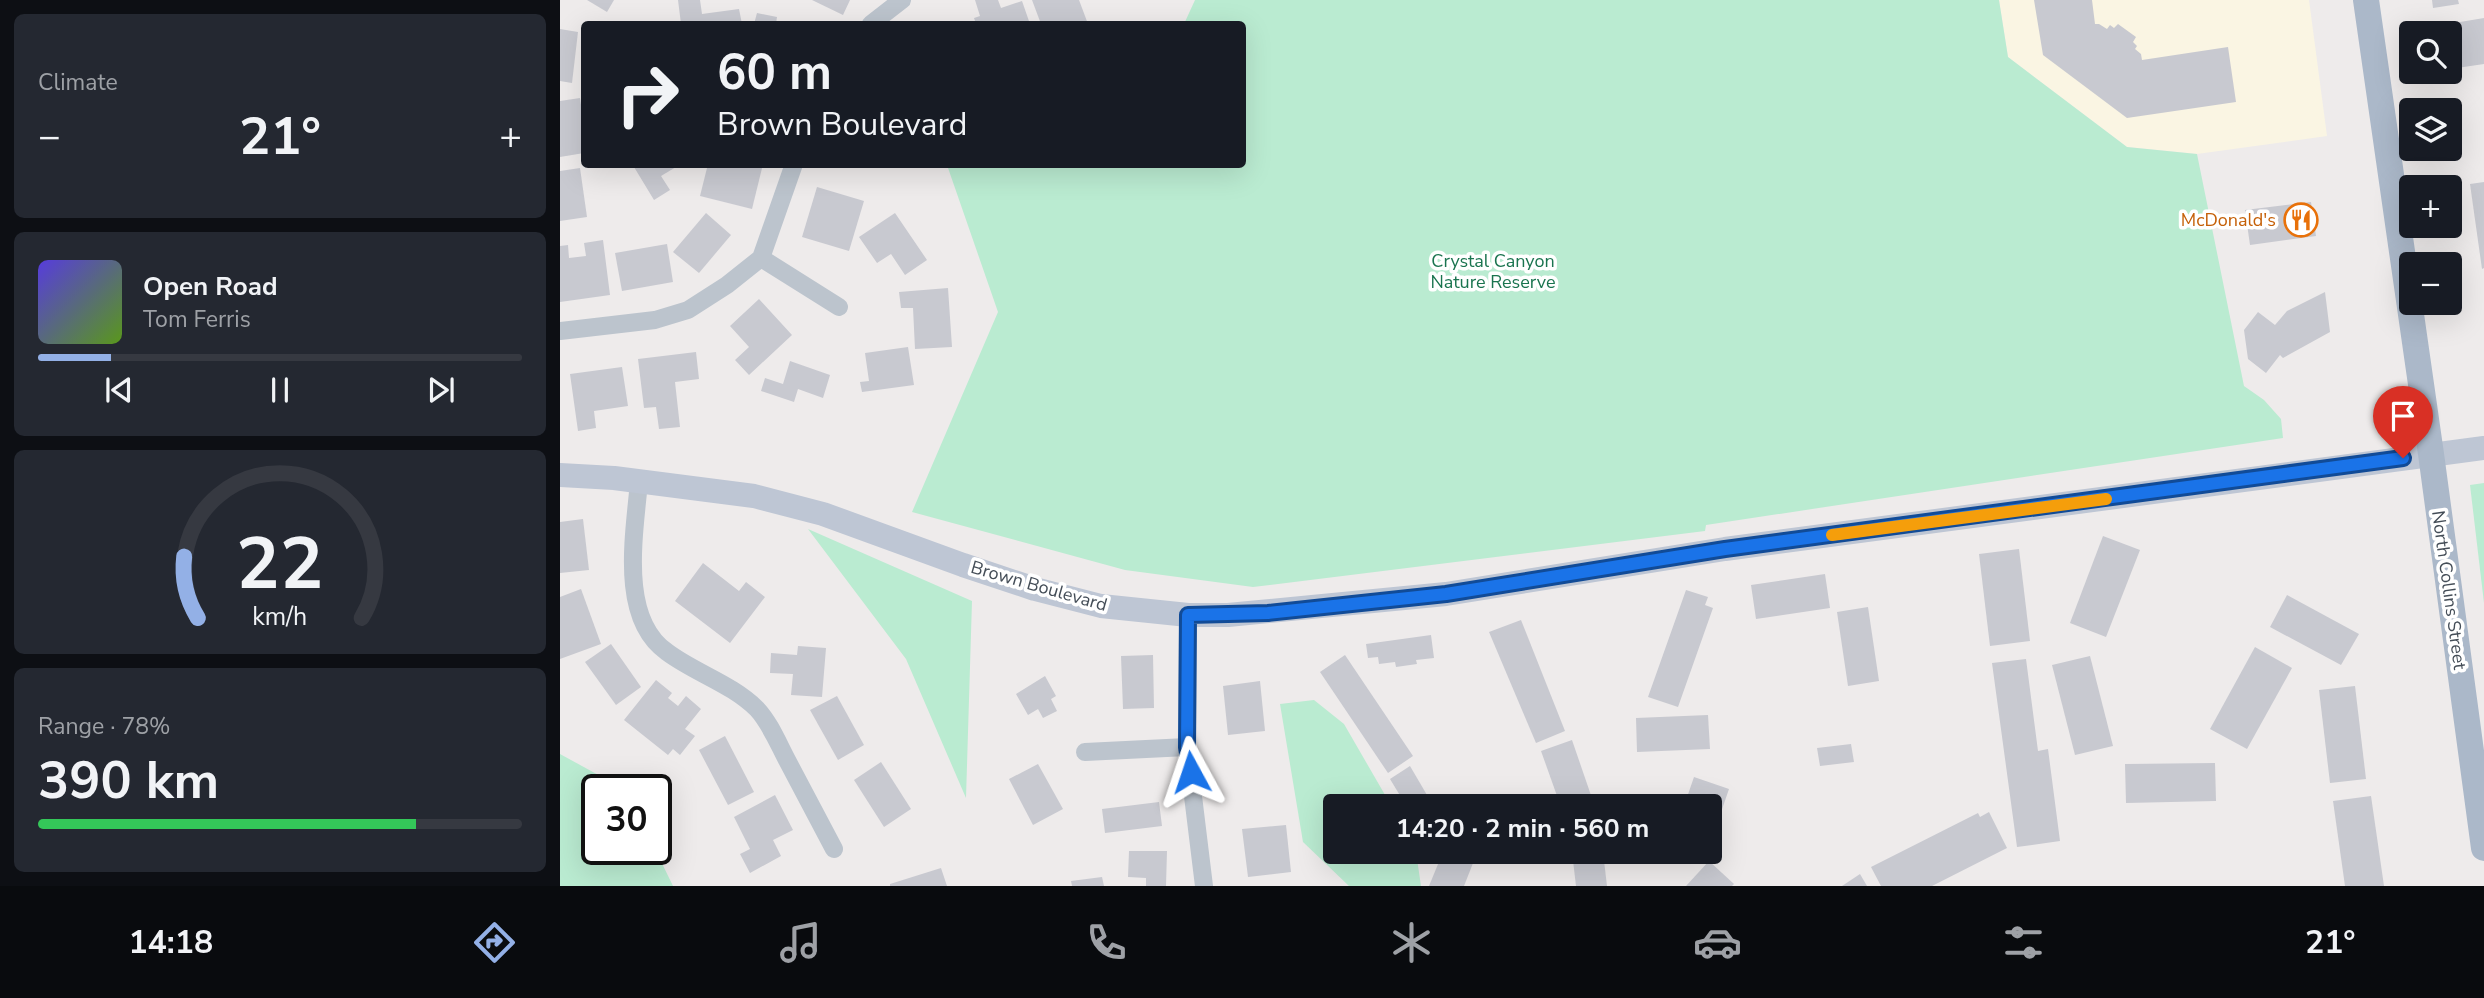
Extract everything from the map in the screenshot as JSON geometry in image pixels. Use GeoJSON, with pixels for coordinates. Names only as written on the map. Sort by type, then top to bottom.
{"type":"FeatureCollection","features":[{"type":"Feature","properties":{"kind":"main road","name":"North Collins Street"},"geometry":{"type":"LineString","coordinates":[[2366,0],[2484,848]]}},
{"type":"Feature","properties":{"kind":"street"},"geometry":{"type":"LineString","coordinates":[[875,21],[902,0]]}},
{"type":"Feature","properties":{"kind":"street"},"geometry":{"type":"LineString","coordinates":[[560,331],[655,320],[688,310],[761,258],[793,168]]}},
{"type":"Feature","properties":{"kind":"street"},"geometry":{"type":"LineString","coordinates":[[761,258],[839,307]]}},
{"type":"Feature","properties":{"kind":"street","name":"Brown Boulevard"},"geometry":{"type":"LineString","coordinates":[[560,475],[639,481],[754,496],[823,514],[1035,589],[1101,606],[1188,615],[1268,613],[1446,594],[1725,549],[2484,448]]}},
{"type":"Feature","properties":{"kind":"street"},"geometry":{"type":"LineString","coordinates":[[639,481],[633,555],[636,600],[644,626],[651,638],[666,652],[729,688],[757,709],[771,729],[834,849]]}},
{"type":"Feature","properties":{"kind":"street"},"geometry":{"type":"LineString","coordinates":[[1188,615],[1187,747],[1204,886]]}},
{"type":"Feature","properties":{"kind":"street"},"geometry":{"type":"LineString","coordinates":[[1085,752],[1187,747]]}},
{"type":"Feature","properties":{"kind":"shaded area"},"geometry":{"type":"Polygon","coordinates":[[[1999,0],[2309,0],[2327,136],[2197,154],[2127,147],[2008,57],[1999,0]]]}},
{"type":"Feature","properties":{"kind":"green space","name":"Crystal Canyon Nature Reserve"},"geometry":{"type":"Polygon","coordinates":[[[1195,0],[1999,0],[2008,57],[2127,147],[2197,154],[2244,386],[2264,400],[2281,419],[2283,438],[1706,525],[1705,531],[1253,587],[1125,570],[912,512],[998,312],[948,168],[1246,168],[1246,21],[1185,21],[1195,0]]]}},
{"type":"Feature","properties":{"kind":"green space"},"geometry":{"type":"Polygon","coordinates":[[[2484,483],[2484,603],[2470,485],[2484,483]]]}},
{"type":"Feature","properties":{"kind":"green space"},"geometry":{"type":"Polygon","coordinates":[[[808,529],[972,601],[966,798],[906,659],[808,529]]]}},
{"type":"Feature","properties":{"kind":"green space"},"geometry":{"type":"Polygon","coordinates":[[[1314,700],[1344,724],[1384,794],[1323,794],[1323,861],[1303,842],[1280,704],[1314,700]]]}},
{"type":"Feature","properties":{"kind":"green space"},"geometry":{"type":"Polygon","coordinates":[[[560,754],[597,774],[581,774],[581,865],[663,865],[673,886],[560,886],[560,754]]]}},
{"type":"Feature","properties":{"kind":"green space"},"geometry":{"type":"Polygon","coordinates":[[[1326,864],[1418,864],[1421,886],[1349,886],[1326,864]]]}},
{"type":"Feature","properties":{"kind":"building"},"geometry":{"type":"Polygon","coordinates":[[[587,0],[614,0],[607,12],[587,0]]]}},
{"type":"Feature","properties":{"kind":"building"},"geometry":{"type":"Polygon","coordinates":[[[678,0],[700,0],[702,14],[739,9],[741,21],[681,21],[678,0]]]}},
{"type":"Feature","properties":{"kind":"building"},"geometry":{"type":"Polygon","coordinates":[[[812,0],[850,0],[843,15],[812,0]]]}},
{"type":"Feature","properties":{"kind":"building"},"geometry":{"type":"Polygon","coordinates":[[[975,0],[998,0],[1001,8],[1022,1],[1029,21],[975,21],[974,18],[980,16],[975,0]]]}},
{"type":"Feature","properties":{"kind":"building"},"geometry":{"type":"Polygon","coordinates":[[[1032,0],[1079,0],[1087,21],[1040,21],[1032,0]]]}},
{"type":"Feature","properties":{"kind":"building"},"geometry":{"type":"Polygon","coordinates":[[[2034,0],[2092,0],[2095,24],[2107,29],[2110,25],[2114,28],[2118,24],[2136,37],[2133,42],[2142,60],[2228,47],[2236,102],[2127,118],[2043,55],[2034,0]]]}},
{"type":"Feature","properties":{"kind":"building"},"geometry":{"type":"Polygon","coordinates":[[[2432,0],[2458,0],[2459,4],[2433,8],[2432,0]]]}},
{"type":"Feature","properties":{"kind":"building"},"geometry":{"type":"Polygon","coordinates":[[[757,13],[777,17],[776,21],[755,21],[757,13]]]}},
{"type":"Feature","properties":{"kind":"building"},"geometry":{"type":"Polygon","coordinates":[[[2484,18],[2484,64],[2462,67],[2462,22],[2484,18]]]}},
{"type":"Feature","properties":{"kind":"building"},"geometry":{"type":"Polygon","coordinates":[[[560,29],[578,32],[572,83],[560,81],[560,29]]]}},
{"type":"Feature","properties":{"kind":"building"},"geometry":{"type":"Polygon","coordinates":[[[580,98],[581,154],[560,157],[560,101],[580,98]]]}},
{"type":"Feature","properties":{"kind":"building"},"geometry":{"type":"Polygon","coordinates":[[[580,168],[587,217],[560,221],[560,171],[580,168]]]}},
{"type":"Feature","properties":{"kind":"building"},"geometry":{"type":"Polygon","coordinates":[[[635,168],[674,168],[661,176],[670,190],[654,200],[635,168]]]}},
{"type":"Feature","properties":{"kind":"building"},"geometry":{"type":"Polygon","coordinates":[[[707,168],[762,168],[752,209],[700,196],[707,168]]]}},
{"type":"Feature","properties":{"kind":"building"},"geometry":{"type":"Polygon","coordinates":[[[2484,182],[2484,268],[2482,269],[2470,184],[2484,182]]]}},
{"type":"Feature","properties":{"kind":"building"},"geometry":{"type":"Polygon","coordinates":[[[817,187],[864,201],[849,251],[802,237],[817,187]]]}},
{"type":"Feature","properties":{"kind":"building"},"geometry":{"type":"Polygon","coordinates":[[[2311,202],[2316,236],[2250,245],[2245,210],[2311,202]]]}},
{"type":"Feature","properties":{"kind":"building"},"geometry":{"type":"Polygon","coordinates":[[[706,213],[731,235],[699,273],[673,252],[706,213]]]}},
{"type":"Feature","properties":{"kind":"building"},"geometry":{"type":"Polygon","coordinates":[[[895,213],[927,260],[905,275],[891,254],[877,263],[859,237],[895,213]]]}},
{"type":"Feature","properties":{"kind":"building"},"geometry":{"type":"Polygon","coordinates":[[[603,240],[610,295],[560,302],[560,246],[568,245],[569,258],[586,256],[584,243],[603,240]]]}},
{"type":"Feature","properties":{"kind":"building"},"geometry":{"type":"Polygon","coordinates":[[[667,244],[673,282],[622,291],[615,253],[667,244]]]}},
{"type":"Feature","properties":{"kind":"building"},"geometry":{"type":"Polygon","coordinates":[[[948,288],[952,347],[915,349],[913,308],[901,308],[899,292],[948,288]]]}},
{"type":"Feature","properties":{"kind":"building"},"geometry":{"type":"Polygon","coordinates":[[[2325,292],[2330,332],[2283,358],[2280,355],[2266,373],[2248,359],[2244,330],[2258,312],[2275,325],[2287,311],[2325,292]]]}},
{"type":"Feature","properties":{"kind":"building"},"geometry":{"type":"Polygon","coordinates":[[[759,299],[792,335],[749,375],[735,360],[749,347],[730,326],[759,299]]]}},
{"type":"Feature","properties":{"kind":"building"},"geometry":{"type":"Polygon","coordinates":[[[908,347],[914,385],[862,392],[860,382],[869,381],[865,353],[908,347]]]}},
{"type":"Feature","properties":{"kind":"building"},"geometry":{"type":"Polygon","coordinates":[[[696,352],[699,379],[675,382],[680,427],[659,429],[656,407],[644,408],[638,359],[696,352]]]}},
{"type":"Feature","properties":{"kind":"building"},"geometry":{"type":"Polygon","coordinates":[[[790,361],[830,375],[823,398],[798,389],[794,402],[761,391],[765,378],[783,384],[790,361]]]}},
{"type":"Feature","properties":{"kind":"building"},"geometry":{"type":"Polygon","coordinates":[[[622,367],[628,406],[594,411],[596,428],[578,431],[570,374],[622,367]]]}},
{"type":"Feature","properties":{"kind":"building"},"geometry":{"type":"Polygon","coordinates":[[[583,519],[589,570],[560,573],[560,522],[583,519]]]}},
{"type":"Feature","properties":{"kind":"building"},"geometry":{"type":"Polygon","coordinates":[[[2103,536],[2140,550],[2106,637],[2070,623],[2103,536]]]}},
{"type":"Feature","properties":{"kind":"building"},"geometry":{"type":"Polygon","coordinates":[[[2019,549],[2030,641],[1990,646],[1979,554],[2019,549]]]}},
{"type":"Feature","properties":{"kind":"building"},"geometry":{"type":"Polygon","coordinates":[[[703,563],[739,591],[746,582],[765,597],[730,643],[675,601],[703,563]]]}},
{"type":"Feature","properties":{"kind":"building"},"geometry":{"type":"Polygon","coordinates":[[[1825,574],[1830,608],[1756,619],[1751,585],[1825,574]]]}},
{"type":"Feature","properties":{"kind":"building"},"geometry":{"type":"Polygon","coordinates":[[[581,589],[601,644],[560,659],[560,597],[581,589]]]}},
{"type":"Feature","properties":{"kind":"building"},"geometry":{"type":"Polygon","coordinates":[[[1686,590],[1708,597],[1705,605],[1713,608],[1678,707],[1648,697],[1686,590]]]}},
{"type":"Feature","properties":{"kind":"building"},"geometry":{"type":"Polygon","coordinates":[[[2287,595],[2359,634],[2341,665],[2270,627],[2287,595]]]}},
{"type":"Feature","properties":{"kind":"building"},"geometry":{"type":"Polygon","coordinates":[[[1868,607],[1879,681],[1848,686],[1837,612],[1868,607]]]}},
{"type":"Feature","properties":{"kind":"building"},"geometry":{"type":"Polygon","coordinates":[[[1521,620],[1565,731],[1536,743],[1489,632],[1521,620]]]}},
{"type":"Feature","properties":{"kind":"building"},"geometry":{"type":"Polygon","coordinates":[[[1431,635],[1434,658],[1416,660],[1417,664],[1396,667],[1395,662],[1379,664],[1378,657],[1368,658],[1366,644],[1431,635]]]}},
{"type":"Feature","properties":{"kind":"building"},"geometry":{"type":"Polygon","coordinates":[[[611,644],[641,687],[616,705],[585,662],[611,644]]]}},
{"type":"Feature","properties":{"kind":"building"},"geometry":{"type":"Polygon","coordinates":[[[798,646],[826,648],[822,697],[791,695],[793,674],[770,673],[771,653],[797,655],[798,646]]]}},
{"type":"Feature","properties":{"kind":"building"},"geometry":{"type":"Polygon","coordinates":[[[2255,647],[2292,668],[2247,749],[2210,729],[2255,647]]]}},
{"type":"Feature","properties":{"kind":"building"},"geometry":{"type":"Polygon","coordinates":[[[1153,655],[1154,708],[1123,709],[1121,656],[1153,655]]]}},
{"type":"Feature","properties":{"kind":"building"},"geometry":{"type":"Polygon","coordinates":[[[1345,655],[1413,756],[1388,773],[1320,672],[1345,655]]]}},
{"type":"Feature","properties":{"kind":"building"},"geometry":{"type":"Polygon","coordinates":[[[2090,656],[2113,746],[2075,755],[2052,665],[2090,656]]]}},
{"type":"Feature","properties":{"kind":"building"},"geometry":{"type":"Polygon","coordinates":[[[2026,659],[2038,751],[2048,749],[2060,841],[2017,847],[1992,663],[2026,659]]]}},
{"type":"Feature","properties":{"kind":"building"},"geometry":{"type":"Polygon","coordinates":[[[1045,676],[1056,696],[1051,699],[1057,711],[1043,718],[1038,709],[1028,715],[1016,694],[1045,676]]]}},
{"type":"Feature","properties":{"kind":"building"},"geometry":{"type":"Polygon","coordinates":[[[656,680],[672,693],[668,698],[678,706],[686,696],[701,709],[685,729],[695,736],[680,755],[673,749],[668,755],[624,720],[656,680]]]}},
{"type":"Feature","properties":{"kind":"building"},"geometry":{"type":"Polygon","coordinates":[[[1260,681],[1265,731],[1228,735],[1223,686],[1260,681]]]}},
{"type":"Feature","properties":{"kind":"building"},"geometry":{"type":"Polygon","coordinates":[[[2355,686],[2366,779],[2330,783],[2319,690],[2355,686]]]}},
{"type":"Feature","properties":{"kind":"building"},"geometry":{"type":"Polygon","coordinates":[[[837,696],[864,745],[838,760],[810,710],[837,696]]]}},
{"type":"Feature","properties":{"kind":"building"},"geometry":{"type":"Polygon","coordinates":[[[1708,715],[1710,749],[1637,752],[1636,718],[1708,715]]]}},
{"type":"Feature","properties":{"kind":"building"},"geometry":{"type":"Polygon","coordinates":[[[725,736],[754,792],[728,805],[699,750],[725,736]]]}},
{"type":"Feature","properties":{"kind":"building"},"geometry":{"type":"Polygon","coordinates":[[[1572,740],[1591,794],[1556,794],[1541,751],[1572,740]]]}},
{"type":"Feature","properties":{"kind":"building"},"geometry":{"type":"Polygon","coordinates":[[[1851,744],[1854,762],[1820,766],[1817,748],[1851,744]]]}},
{"type":"Feature","properties":{"kind":"building"},"geometry":{"type":"Polygon","coordinates":[[[881,762],[911,809],[884,827],[854,780],[881,762]]]}},
{"type":"Feature","properties":{"kind":"building"},"geometry":{"type":"Polygon","coordinates":[[[2215,763],[2216,801],[2126,803],[2125,764],[2215,763]]]}},
{"type":"Feature","properties":{"kind":"building"},"geometry":{"type":"Polygon","coordinates":[[[1038,764],[1063,809],[1033,825],[1009,779],[1038,764]]]}},
{"type":"Feature","properties":{"kind":"building"},"geometry":{"type":"Polygon","coordinates":[[[1410,766],[1426,794],[1399,794],[1390,779],[1410,766]]]}},
{"type":"Feature","properties":{"kind":"building"},"geometry":{"type":"Polygon","coordinates":[[[1694,777],[1729,789],[1722,809],[1722,794],[1688,794],[1694,777]]]}},
{"type":"Feature","properties":{"kind":"building"},"geometry":{"type":"Polygon","coordinates":[[[775,795],[793,830],[773,840],[781,856],[750,873],[740,854],[750,849],[734,817],[775,795]]]}},
{"type":"Feature","properties":{"kind":"building"},"geometry":{"type":"Polygon","coordinates":[[[2371,796],[2384,886],[2345,886],[2333,801],[2371,796]]]}},
{"type":"Feature","properties":{"kind":"building"},"geometry":{"type":"Polygon","coordinates":[[[1159,802],[1162,826],[1105,833],[1102,809],[1159,802]]]}},
{"type":"Feature","properties":{"kind":"building"},"geometry":{"type":"Polygon","coordinates":[[[1989,812],[2007,848],[1932,886],[1881,886],[1871,867],[1978,813],[1980,817],[1989,812]]]}},
{"type":"Feature","properties":{"kind":"building"},"geometry":{"type":"Polygon","coordinates":[[[1286,825],[1291,872],[1248,877],[1242,829],[1286,825]]]}},
{"type":"Feature","properties":{"kind":"building"},"geometry":{"type":"Polygon","coordinates":[[[1129,851],[1167,851],[1166,886],[1146,886],[1146,878],[1128,877],[1129,851]]]}},
{"type":"Feature","properties":{"kind":"building"},"geometry":{"type":"Polygon","coordinates":[[[1438,864],[1473,864],[1464,886],[1429,886],[1438,864]]]}},
{"type":"Feature","properties":{"kind":"building"},"geometry":{"type":"Polygon","coordinates":[[[1573,864],[1604,864],[1607,886],[1576,886],[1573,864]]]}},
{"type":"Feature","properties":{"kind":"building"},"geometry":{"type":"Polygon","coordinates":[[[1706,864],[1712,864],[1734,884],[1732,886],[1686,886],[1706,864]]]}},
{"type":"Feature","properties":{"kind":"building"},"geometry":{"type":"Polygon","coordinates":[[[941,868],[947,886],[890,886],[890,884],[941,868]]]}},
{"type":"Feature","properties":{"kind":"building"},"geometry":{"type":"Polygon","coordinates":[[[1860,874],[1867,886],[1842,886],[1860,874]]]}},
{"type":"Feature","properties":{"kind":"building"},"geometry":{"type":"Polygon","coordinates":[[[1102,877],[1104,886],[1072,886],[1071,881],[1102,877]]]}},
{"type":"Feature","properties":{"kind":"slow traffic"},"geometry":{"type":"LineString","coordinates":[[1832,535],[2106,499]]}},
{"type":"Feature","properties":{"kind":"place","name":"McDonald's"},"geometry":{"type":"Point","coordinates":[2301,220]}},
{"type":"Feature","properties":{"kind":"route"},"geometry":{"type":"LineString","coordinates":[[1191,772],[1187,747],[1188,615],[1268,613],[1446,594],[1725,549],[2403,458]]}}]}
